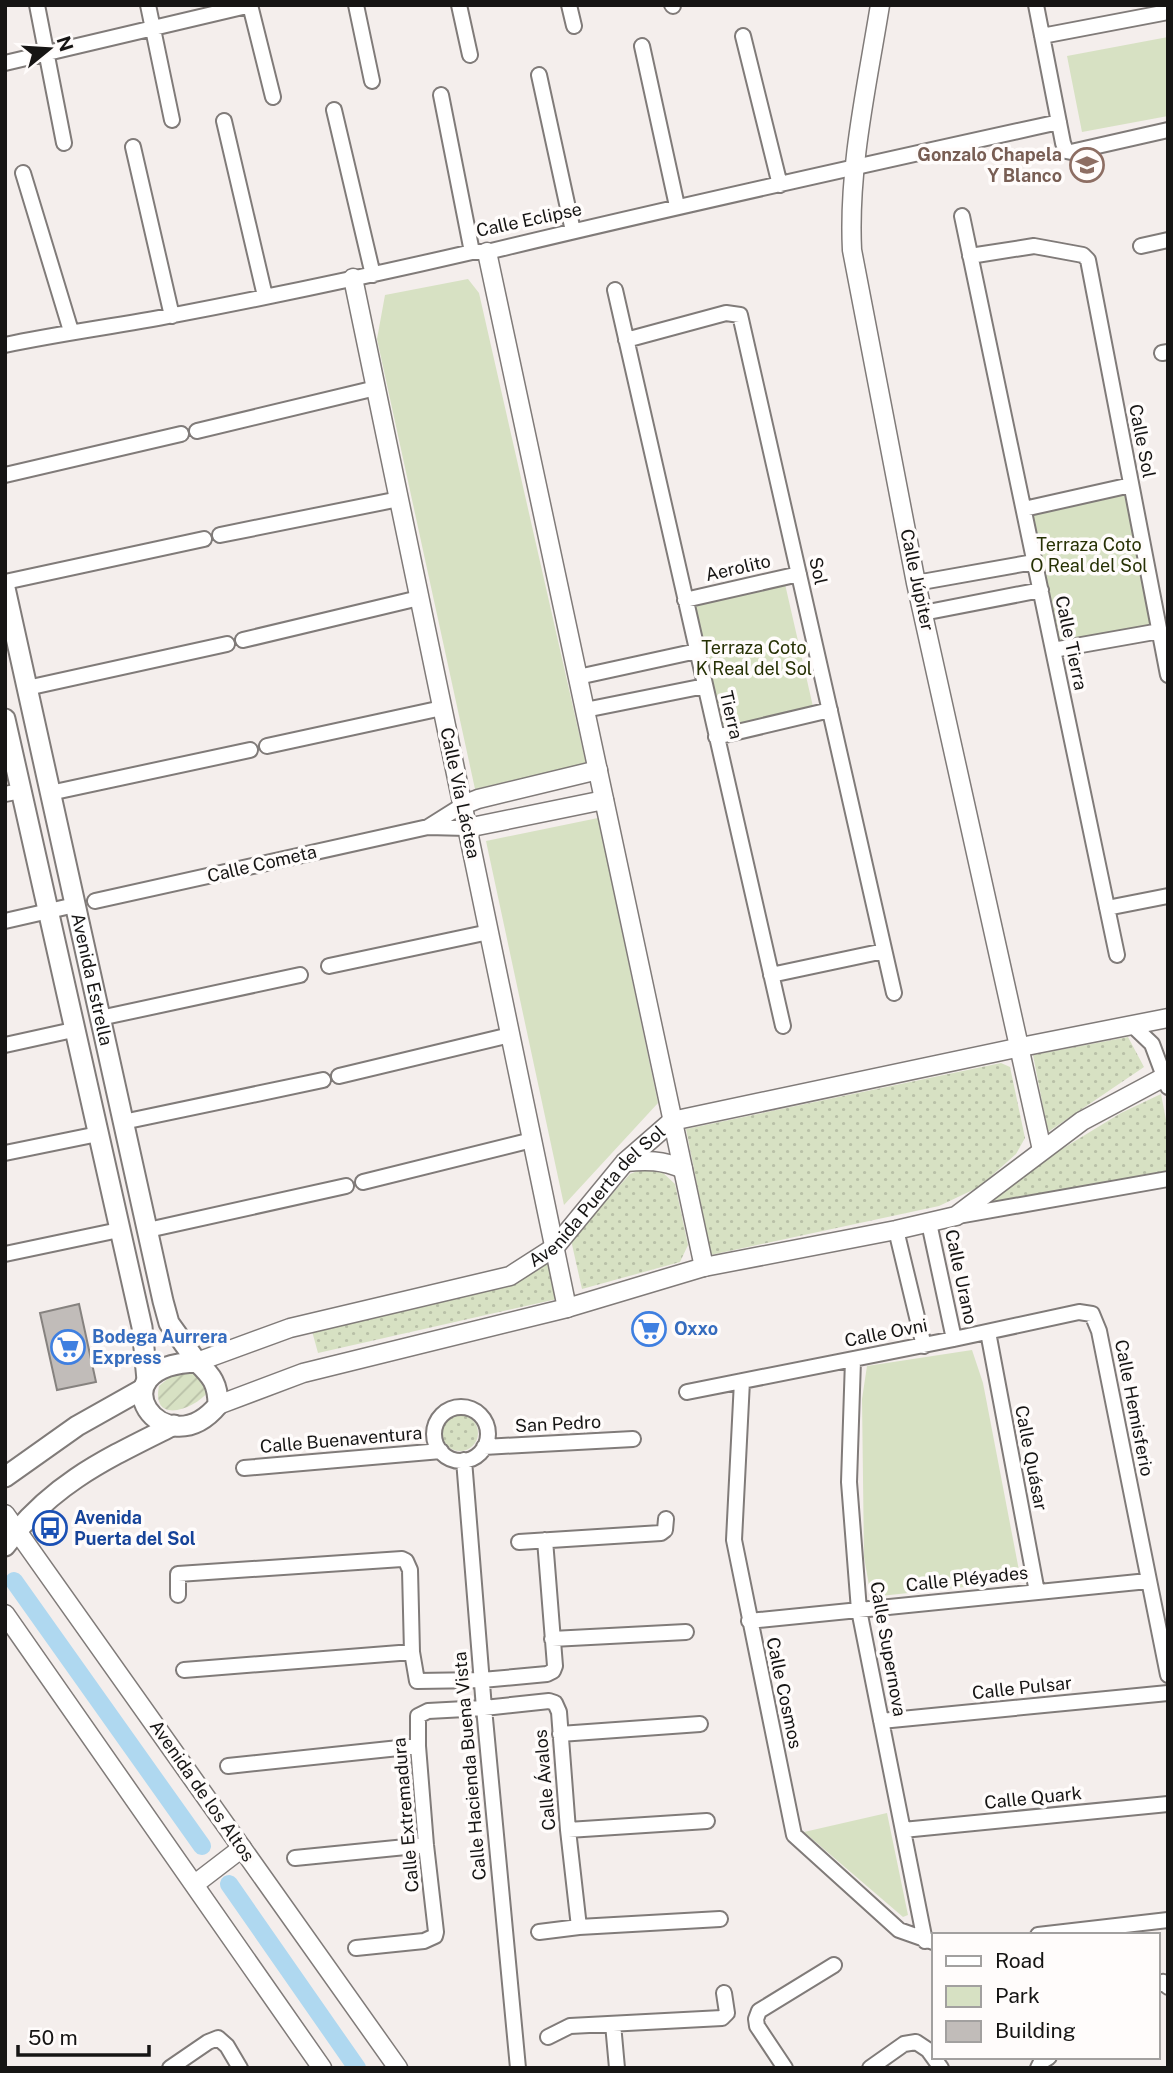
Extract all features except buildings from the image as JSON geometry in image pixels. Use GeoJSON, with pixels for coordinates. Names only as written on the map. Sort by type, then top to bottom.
{"type":"FeatureCollection","features":[{"type":"Feature","properties":{"kind":"main road","name":"Avenida Estrella"},"geometry":{"type":"LineString","coordinates":[[5,588],[169,1323],[197,1363]]}},
{"type":"Feature","properties":{"kind":"main road","name":"Avenida Estrella"},"geometry":{"type":"LineString","coordinates":[[5,719],[13,792],[47,911],[142,1327],[144,1385]]}},
{"type":"Feature","properties":{"kind":"main road"},"geometry":{"type":"LineString","coordinates":[[5,1477],[77,1426],[169,1368],[197,1363],[213,1377],[217,1385],[218,1405],[195,1422],[165,1424],[152,1417],[145,1409],[144,1385]]}},
{"type":"Feature","properties":{"kind":"main road"},"geometry":{"type":"LineString","coordinates":[[11,1538],[41,1503],[100,1462],[174,1425]]}},
{"type":"Feature","properties":{"kind":"street"},"geometry":{"type":"LineString","coordinates":[[37,5],[64,143]]}},
{"type":"Feature","properties":{"kind":"street"},"geometry":{"type":"LineString","coordinates":[[148,5],[172,120]]}},
{"type":"Feature","properties":{"kind":"street"},"geometry":{"type":"LineString","coordinates":[[5,63],[250,5],[273,97]]}},
{"type":"Feature","properties":{"kind":"street"},"geometry":{"type":"LineString","coordinates":[[356,5],[372,81]]}},
{"type":"Feature","properties":{"kind":"street"},"geometry":{"type":"LineString","coordinates":[[459,5],[470,55]]}},
{"type":"Feature","properties":{"kind":"street"},"geometry":{"type":"LineString","coordinates":[[569,5],[574,26]]}},
{"type":"Feature","properties":{"kind":"street","name":"Calle Júpiter"},"geometry":{"type":"LineString","coordinates":[[880,5],[855,167],[850,219],[852,250],[916,583],[1042,1150]]}},
{"type":"Feature","properties":{"kind":"street"},"geometry":{"type":"LineString","coordinates":[[1036,5],[1064,147],[1071,152],[1168,130]]}},
{"type":"Feature","properties":{"kind":"street"},"geometry":{"type":"LineString","coordinates":[[1042,36],[1142,11],[1168,12]]}},
{"type":"Feature","properties":{"kind":"street"},"geometry":{"type":"LineString","coordinates":[[743,36],[780,186]]}},
{"type":"Feature","properties":{"kind":"street"},"geometry":{"type":"LineString","coordinates":[[642,46],[677,206]]}},
{"type":"Feature","properties":{"kind":"street"},"geometry":{"type":"LineString","coordinates":[[539,75],[573,231]]}},
{"type":"Feature","properties":{"kind":"street"},"geometry":{"type":"LineString","coordinates":[[441,95],[578,677],[704,1268]]}},
{"type":"Feature","properties":{"kind":"street"},"geometry":{"type":"LineString","coordinates":[[334,110],[373,275]]}},
{"type":"Feature","properties":{"kind":"street"},"geometry":{"type":"LineString","coordinates":[[224,121],[265,296]]}},
{"type":"Feature","properties":{"kind":"street","name":"Calle Eclipse"},"geometry":{"type":"LineString","coordinates":[[5,345],[71,331],[172,316],[373,275],[1059,122]]}},
{"type":"Feature","properties":{"kind":"street"},"geometry":{"type":"LineString","coordinates":[[133,147],[172,316]]}},
{"type":"Feature","properties":{"kind":"street"},"geometry":{"type":"LineString","coordinates":[[23,173],[71,331]]}},
{"type":"Feature","properties":{"kind":"street","name":"Calle Tierra"},"geometry":{"type":"LineString","coordinates":[[962,216],[1116,955]]}},
{"type":"Feature","properties":{"kind":"street"},"geometry":{"type":"LineString","coordinates":[[1141,246],[1168,240]]}},
{"type":"Feature","properties":{"kind":"street","name":"Calle Sol"},"geometry":{"type":"LineString","coordinates":[[970,256],[1034,246],[1086,256],[1168,675]]}},
{"type":"Feature","properties":{"kind":"street","name":"Calle Vía Láctea"},"geometry":{"type":"LineString","coordinates":[[353,278],[567,1308]]}},
{"type":"Feature","properties":{"kind":"street","name":"Tierra"},"geometry":{"type":"LineString","coordinates":[[615,290],[783,1026]]}},
{"type":"Feature","properties":{"kind":"street","name":"Sol"},"geometry":{"type":"LineString","coordinates":[[626,340],[726,313],[740,315],[894,993]]}},
{"type":"Feature","properties":{"kind":"street"},"geometry":{"type":"LineString","coordinates":[[197,430],[376,388]]}},
{"type":"Feature","properties":{"kind":"street"},"geometry":{"type":"LineString","coordinates":[[5,475],[181,434]]}},
{"type":"Feature","properties":{"kind":"street"},"geometry":{"type":"LineString","coordinates":[[1024,509],[1131,485]]}},
{"type":"Feature","properties":{"kind":"street"},"geometry":{"type":"LineString","coordinates":[[220,535],[399,499]]}},
{"type":"Feature","properties":{"kind":"street"},"geometry":{"type":"LineString","coordinates":[[5,582],[204,539]]}},
{"type":"Feature","properties":{"kind":"street"},"geometry":{"type":"LineString","coordinates":[[916,583],[1034,562]]}},
{"type":"Feature","properties":{"kind":"street","name":"Aerolito"},"geometry":{"type":"LineString","coordinates":[[685,600],[799,574]]}},
{"type":"Feature","properties":{"kind":"street"},"geometry":{"type":"LineString","coordinates":[[923,613],[1041,590]]}},
{"type":"Feature","properties":{"kind":"street"},"geometry":{"type":"LineString","coordinates":[[243,640],[419,598]]}},
{"type":"Feature","properties":{"kind":"street"},"geometry":{"type":"LineString","coordinates":[[1053,650],[1160,631]]}},
{"type":"Feature","properties":{"kind":"street"},"geometry":{"type":"LineString","coordinates":[[27,688],[227,644]]}},
{"type":"Feature","properties":{"kind":"street"},"geometry":{"type":"LineString","coordinates":[[578,677],[697,651]]}},
{"type":"Feature","properties":{"kind":"street"},"geometry":{"type":"LineString","coordinates":[[585,710],[705,686]]}},
{"type":"Feature","properties":{"kind":"street"},"geometry":{"type":"LineString","coordinates":[[267,746],[442,708]]}},
{"type":"Feature","properties":{"kind":"street"},"geometry":{"type":"LineString","coordinates":[[716,737],[830,710]]}},
{"type":"Feature","properties":{"kind":"street"},"geometry":{"type":"LineString","coordinates":[[51,793],[250,750]]}},
{"type":"Feature","properties":{"kind":"street","name":"Calle Cometa"},"geometry":{"type":"LineString","coordinates":[[428,827],[478,799],[597,770]]}},
{"type":"Feature","properties":{"kind":"street","name":"Calle Cometa"},"geometry":{"type":"LineString","coordinates":[[95,901],[428,827],[467,828],[604,800]]}},
{"type":"Feature","properties":{"kind":"street"},"geometry":{"type":"LineString","coordinates":[[1107,908],[1168,896]]}},
{"type":"Feature","properties":{"kind":"street"},"geometry":{"type":"LineString","coordinates":[[5,921],[75,905]]}},
{"type":"Feature","properties":{"kind":"street"},"geometry":{"type":"LineString","coordinates":[[329,966],[489,932]]}},
{"type":"Feature","properties":{"kind":"street"},"geometry":{"type":"LineString","coordinates":[[771,975],[884,951]]}},
{"type":"Feature","properties":{"kind":"street"},"geometry":{"type":"LineString","coordinates":[[100,1018],[300,975]]}},
{"type":"Feature","properties":{"kind":"street","name":"Avenida Puerta del Sol"},"geometry":{"type":"LineString","coordinates":[[197,1363],[290,1328],[510,1276],[555,1247],[625,1162],[673,1121],[1021,1046],[1168,1018]]}},
{"type":"Feature","properties":{"kind":"street"},"geometry":{"type":"LineString","coordinates":[[956,1216],[1082,1121],[1167,1079],[1152,1044],[1132,1025]]}},
{"type":"Feature","properties":{"kind":"street"},"geometry":{"type":"LineString","coordinates":[[5,1045],[74,1030]]}},
{"type":"Feature","properties":{"kind":"street"},"geometry":{"type":"LineString","coordinates":[[339,1076],[510,1035]]}},
{"type":"Feature","properties":{"kind":"street"},"geometry":{"type":"LineString","coordinates":[[123,1122],[323,1080]]}},
{"type":"Feature","properties":{"kind":"street"},"geometry":{"type":"LineString","coordinates":[[5,1153],[98,1134]]}},
{"type":"Feature","properties":{"kind":"street"},"geometry":{"type":"LineString","coordinates":[[363,1182],[532,1140]]}},
{"type":"Feature","properties":{"kind":"street"},"geometry":{"type":"LineString","coordinates":[[625,1162],[653,1160],[683,1169]]}},
{"type":"Feature","properties":{"kind":"street"},"geometry":{"type":"LineString","coordinates":[[218,1405],[303,1373],[567,1308],[704,1268],[956,1216],[1168,1179]]}},
{"type":"Feature","properties":{"kind":"street"},"geometry":{"type":"LineString","coordinates":[[148,1230],[346,1186]]}},
{"type":"Feature","properties":{"kind":"street","name":"Calle Urano"},"geometry":{"type":"LineString","coordinates":[[929,1223],[954,1339]]}},
{"type":"Feature","properties":{"kind":"street"},"geometry":{"type":"LineString","coordinates":[[5,1254],[119,1230]]}},
{"type":"Feature","properties":{"kind":"street"},"geometry":{"type":"LineString","coordinates":[[896,1230],[924,1346]]}},
{"type":"Feature","properties":{"kind":"street","name":"Calle Ovni"},"geometry":{"type":"LineString","coordinates":[[687,1392],[924,1346],[1079,1312],[1092,1314]]}},
{"type":"Feature","properties":{"kind":"street","name":"Calle Hemisferio"},"geometry":{"type":"LineString","coordinates":[[1092,1314],[1099,1331],[1168,1675]]}},
{"type":"Feature","properties":{"kind":"street","name":"Calle Quásar"},"geometry":{"type":"LineString","coordinates":[[988,1332],[1037,1592]]}},
{"type":"Feature","properties":{"kind":"street","name":"Calle Supernova"},"geometry":{"type":"LineString","coordinates":[[853,1360],[849,1482],[859,1610],[903,1830],[929,1941]]}},
{"type":"Feature","properties":{"kind":"street","name":"Calle Cosmos"},"geometry":{"type":"LineString","coordinates":[[742,1381],[734,1540],[794,1835],[899,1930],[929,1941]]}},
{"type":"Feature","properties":{"kind":"street"},"geometry":{"type":"LineString","coordinates":[[470,1408],[482,1418],[488,1432],[484,1447],[476,1456],[464,1460],[451,1459],[441,1451],[434,1437],[437,1422],[447,1411],[470,1408]]}},
{"type":"Feature","properties":{"kind":"street","name":"San Pedro"},"geometry":{"type":"LineString","coordinates":[[484,1447],[633,1439]]}},
{"type":"Feature","properties":{"kind":"street","name":"Calle Buenaventura"},"geometry":{"type":"LineString","coordinates":[[244,1468],[441,1451]]}},
{"type":"Feature","properties":{"kind":"street","name":"Calle Hacienda Buena Vista"},"geometry":{"type":"LineString","coordinates":[[464,1460],[517,2068]]}},
{"type":"Feature","properties":{"kind":"street","name":"Avenida de los Altos"},"geometry":{"type":"LineString","coordinates":[[5,1514],[11,1538],[242,1848],[398,2068]]}},
{"type":"Feature","properties":{"kind":"street"},"geometry":{"type":"LineString","coordinates":[[519,1542],[661,1533],[665,1530],[666,1519]]}},
{"type":"Feature","properties":{"kind":"street"},"geometry":{"type":"LineString","coordinates":[[178,1595],[178,1574],[398,1558],[406,1561],[410,1570],[412,1652],[417,1681],[482,1680],[547,1674],[553,1671],[545,1540]]}},
{"type":"Feature","properties":{"kind":"street","name":"Calle Pléyades"},"geometry":{"type":"LineString","coordinates":[[749,1620],[1148,1581]]}},
{"type":"Feature","properties":{"kind":"street"},"geometry":{"type":"LineString","coordinates":[[5,1614],[322,2068]]}},
{"type":"Feature","properties":{"kind":"street"},"geometry":{"type":"LineString","coordinates":[[552,1639],[686,1632]]}},
{"type":"Feature","properties":{"kind":"street"},"geometry":{"type":"LineString","coordinates":[[184,1670],[412,1652]]}},
{"type":"Feature","properties":{"kind":"street","name":"Calle Pulsar"},"geometry":{"type":"LineString","coordinates":[[881,1721],[1168,1693]]}},
{"type":"Feature","properties":{"kind":"street","name":"Calle Ávalos"},"geometry":{"type":"LineString","coordinates":[[484,1708],[552,1701],[559,1712],[579,1927]]}},
{"type":"Feature","properties":{"kind":"street","name":"Calle Extremadura"},"geometry":{"type":"LineString","coordinates":[[356,1948],[424,1941],[435,1936],[437,1926],[426,1845],[417,1720],[424,1712],[484,1708]]}},
{"type":"Feature","properties":{"kind":"street"},"geometry":{"type":"LineString","coordinates":[[560,1734],[700,1724]]}},
{"type":"Feature","properties":{"kind":"street"},"geometry":{"type":"LineString","coordinates":[[228,1766],[418,1746]]}},
{"type":"Feature","properties":{"kind":"street","name":"Calle Quark"},"geometry":{"type":"LineString","coordinates":[[903,1830],[1168,1804]]}},
{"type":"Feature","properties":{"kind":"street"},"geometry":{"type":"LineString","coordinates":[[568,1830],[707,1821]]}},
{"type":"Feature","properties":{"kind":"street"},"geometry":{"type":"LineString","coordinates":[[295,1858],[426,1845]]}},
{"type":"Feature","properties":{"kind":"street"},"geometry":{"type":"LineString","coordinates":[[195,1884],[242,1848]]}},
{"type":"Feature","properties":{"kind":"street"},"geometry":{"type":"LineString","coordinates":[[539,1932],[579,1927],[720,1919]]}},
{"type":"Feature","properties":{"kind":"street"},"geometry":{"type":"LineString","coordinates":[[1055,1933],[1168,1920]]}},
{"type":"Feature","properties":{"kind":"street"},"geometry":{"type":"LineString","coordinates":[[785,2068],[757,2026],[759,2011],[834,1965]]}},
{"type":"Feature","properties":{"kind":"street"},"geometry":{"type":"LineString","coordinates":[[548,2037],[570,2026],[722,2018],[727,2013],[724,1993]]}},
{"type":"Feature","properties":{"kind":"street"},"geometry":{"type":"LineString","coordinates":[[613,2024],[617,2068]]}},
{"type":"Feature","properties":{"kind":"street"},"geometry":{"type":"LineString","coordinates":[[170,2068],[218,2038],[227,2046],[240,2068]]}},
{"type":"Feature","properties":{"kind":"street"},"geometry":{"type":"LineString","coordinates":[[870,2068],[904,2044],[916,2042],[932,2056]]}},
{"type":"Feature","properties":{"kind":"green space"},"geometry":{"type":"Polygon","coordinates":[[[1168,37],[1168,116],[1082,132],[1067,56],[1168,37]]]}},
{"type":"Feature","properties":{"kind":"green space"},"geometry":{"type":"Polygon","coordinates":[[[468,279],[479,293],[586,764],[475,789],[377,339],[385,295],[468,279]]]}},
{"type":"Feature","properties":{"kind":"green space","name":"Terraza Coto O Real del Sol"},"geometry":{"type":"Polygon","coordinates":[[[1131,485],[1160,631],[1053,650],[1024,509],[1131,485]]]}},
{"type":"Feature","properties":{"kind":"green space","name":"Terraza Coto K Real del Sol"},"geometry":{"type":"Polygon","coordinates":[[[785,584],[814,711],[722,732],[693,605],[785,584]]]}},
{"type":"Feature","properties":{"kind":"green space"},"geometry":{"type":"Polygon","coordinates":[[[598,818],[658,1103],[564,1205],[486,841],[598,818]]]}},
{"type":"Feature","properties":{"kind":"green space"},"geometry":{"type":"Polygon","coordinates":[[[1128,1037],[1144,1067],[1048,1132],[1033,1055],[1128,1037]]]}},
{"type":"Feature","properties":{"kind":"green space"},"geometry":{"type":"Polygon","coordinates":[[[1001,1063],[1010,1067],[1025,1138],[1016,1154],[979,1187],[939,1206],[711,1255],[686,1129],[1001,1063]]]}},
{"type":"Feature","properties":{"kind":"green space"},"geometry":{"type":"Polygon","coordinates":[[[1161,1094],[1168,1130],[1168,1173],[987,1205],[1057,1152],[1121,1113],[1161,1094]]]}},
{"type":"Feature","properties":{"kind":"green space"},"geometry":{"type":"Polygon","coordinates":[[[645,1168],[661,1171],[675,1184],[688,1245],[680,1262],[582,1289],[571,1240],[630,1174],[645,1168]]]}},
{"type":"Feature","properties":{"kind":"green space"},"geometry":{"type":"Polygon","coordinates":[[[548,1258],[557,1299],[318,1353],[312,1331],[517,1282],[548,1258]]]}},
{"type":"Feature","properties":{"kind":"green space"},"geometry":{"type":"Polygon","coordinates":[[[972,1350],[983,1383],[1021,1581],[871,1597],[864,1557],[862,1399],[867,1366],[972,1350]]]}},
{"type":"Feature","properties":{"kind":"green space"},"geometry":{"type":"Polygon","coordinates":[[[195,1367],[209,1391],[194,1404],[184,1408],[167,1410],[161,1406],[158,1398],[159,1386],[176,1372],[195,1367]]]}},
{"type":"Feature","properties":{"kind":"green space"},"geometry":{"type":"Polygon","coordinates":[[[460,1415],[473,1420],[478,1433],[473,1446],[460,1451],[447,1446],[442,1433],[447,1420],[460,1415]]]}},
{"type":"Feature","properties":{"kind":"green space"},"geometry":{"type":"Polygon","coordinates":[[[887,1813],[908,1915],[903,1917],[804,1832],[887,1813]]]}},
{"type":"Feature","properties":{"kind":"waterway"},"geometry":{"type":"LineString","coordinates":[[14,1581],[202,1846]]}},
{"type":"Feature","properties":{"kind":"waterway"},"geometry":{"type":"LineString","coordinates":[[229,1884],[357,2068]]}},
{"type":"Feature","properties":{"kind":"place","name":"Gonzalo Chapela Y Blanco"},"geometry":{"type":"Point","coordinates":[1087,165]}},
{"type":"Feature","properties":{"kind":"place","name":"Oxxo"},"geometry":{"type":"Point","coordinates":[649,1329]}},
{"type":"Feature","properties":{"kind":"place","name":"Bodega Aurrera Express"},"geometry":{"type":"Point","coordinates":[68,1347]}},
{"type":"Feature","properties":{"kind":"place","name":"Avenida Puerta del Sol"},"geometry":{"type":"Point","coordinates":[50,1528]}}]}
